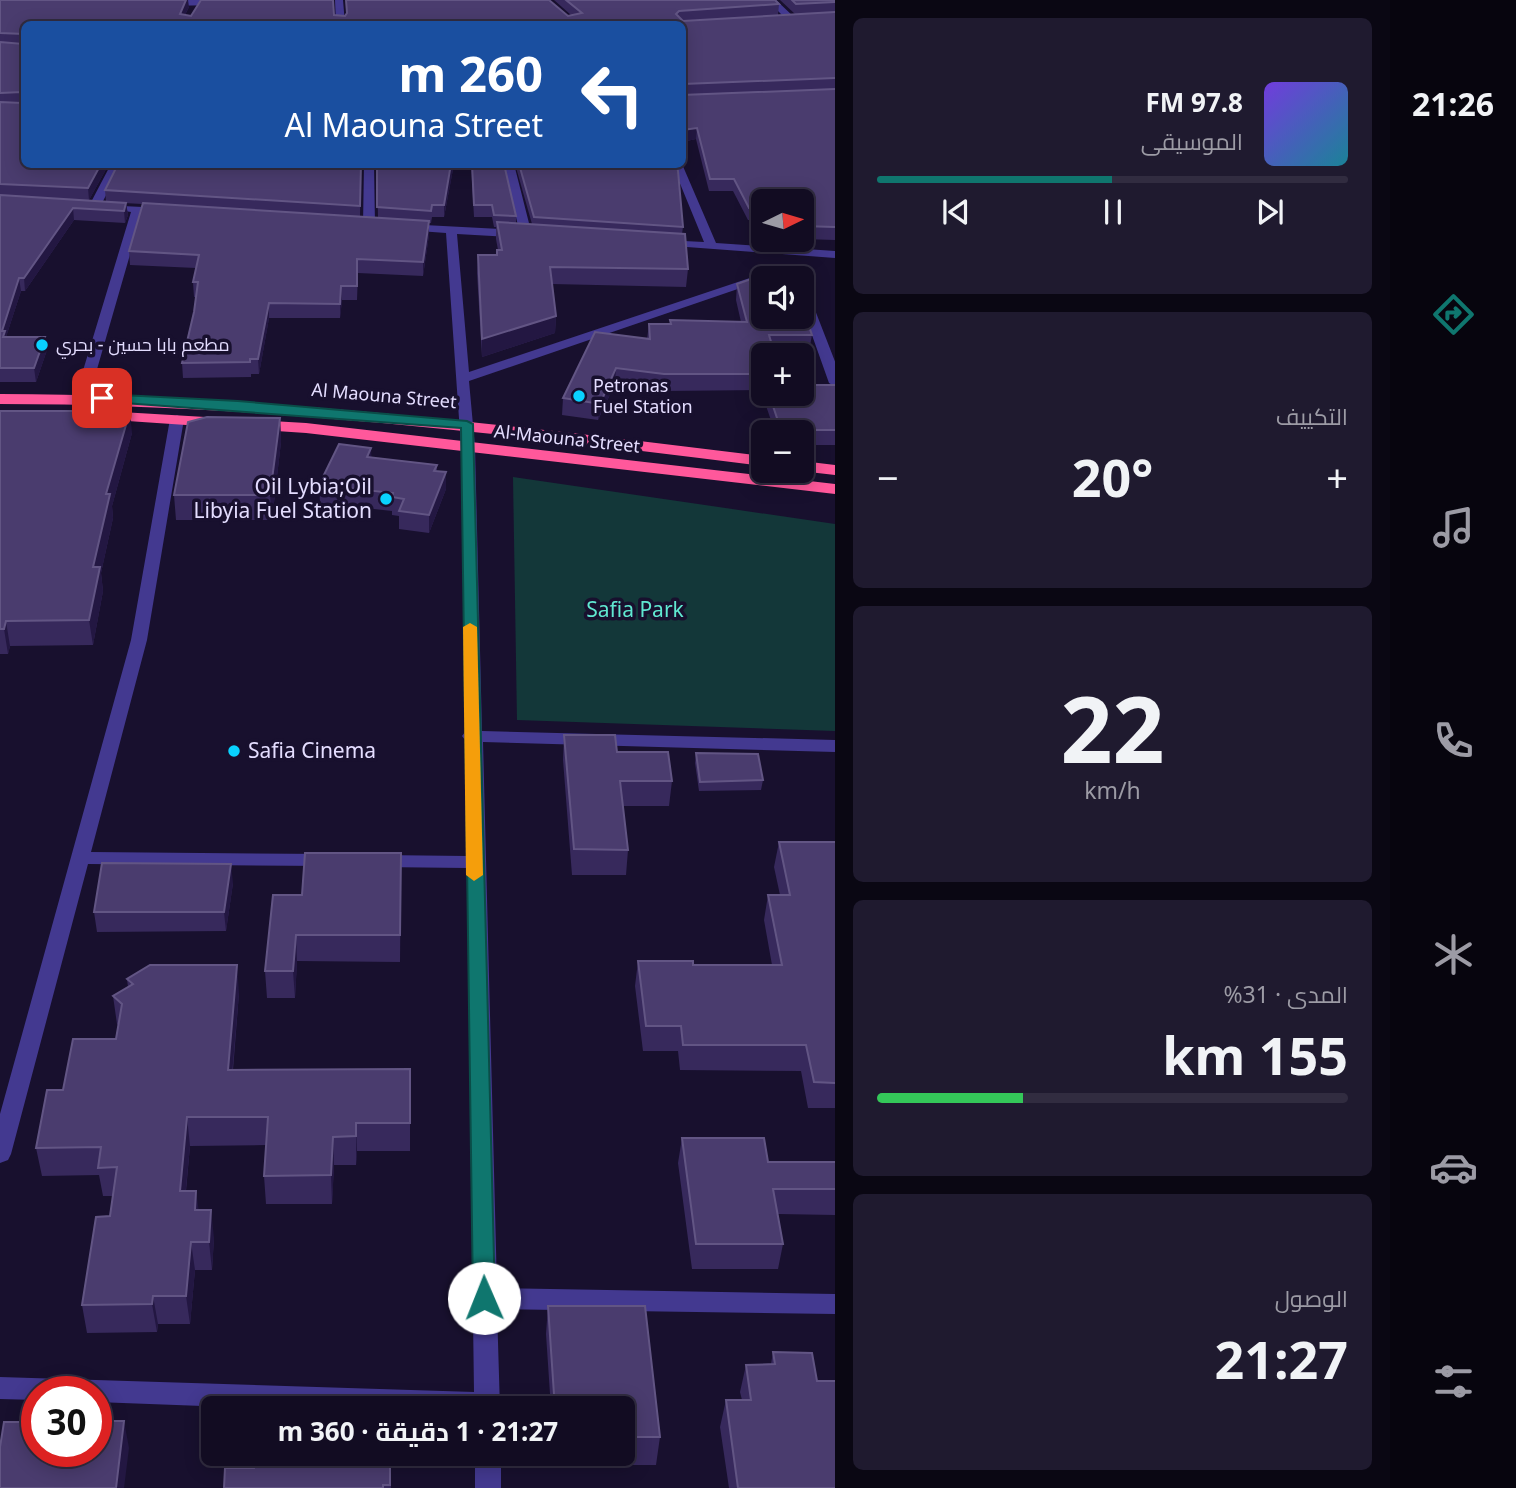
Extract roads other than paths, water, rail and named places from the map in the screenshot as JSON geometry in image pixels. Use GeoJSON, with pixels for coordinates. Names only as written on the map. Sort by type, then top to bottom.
{"type":"FeatureCollection","features":[{"type":"Feature","properties":{"kind":"highway","name":"Al Maouna Street"},"geometry":{"type":"LineString","coordinates":[[0,399],[82,397],[238,405],[467,424],[751,460]]}},
{"type":"Feature","properties":{"kind":"highway","name":"Al-Maouna Street"},"geometry":{"type":"LineString","coordinates":[[0,416],[177,419],[306,428],[835,489]]}},
{"type":"Feature","properties":{"kind":"highway"},"geometry":{"type":"LineString","coordinates":[[814,467],[835,470]]}},
{"type":"Feature","properties":{"kind":"street"},"geometry":{"type":"LineString","coordinates":[[327,1],[339,0],[341,21]]}},
{"type":"Feature","properties":{"kind":"street"},"geometry":{"type":"LineString","coordinates":[[771,0],[792,20]]}},
{"type":"Feature","properties":{"kind":"street"},"geometry":{"type":"LineString","coordinates":[[193,14],[200,1]]}},
{"type":"Feature","properties":{"kind":"street"},"geometry":{"type":"LineString","coordinates":[[159,3],[237,2]]}},
{"type":"Feature","properties":{"kind":"street"},"geometry":{"type":"LineString","coordinates":[[778,21],[802,20]]}},
{"type":"Feature","properties":{"kind":"street"},"geometry":{"type":"LineString","coordinates":[[95,206],[115,168]]}},
{"type":"Feature","properties":{"kind":"street"},"geometry":{"type":"LineString","coordinates":[[369,168],[369,225]]}},
{"type":"Feature","properties":{"kind":"street"},"geometry":{"type":"LineString","coordinates":[[510,168],[526,235]]}},
{"type":"Feature","properties":{"kind":"street"},"geometry":{"type":"LineString","coordinates":[[679,168],[711,246]]}},
{"type":"Feature","properties":{"kind":"street"},"geometry":{"type":"LineString","coordinates":[[82,206],[179,212]]}},
{"type":"Feature","properties":{"kind":"street"},"geometry":{"type":"LineString","coordinates":[[82,397],[138,209]]}},
{"type":"Feature","properties":{"kind":"street"},"geometry":{"type":"LineString","coordinates":[[356,224],[383,225]]}},
{"type":"Feature","properties":{"kind":"street"},"geometry":{"type":"LineString","coordinates":[[397,226],[539,236]]}},
{"type":"Feature","properties":{"kind":"street"},"geometry":{"type":"LineString","coordinates":[[451,229],[468,447],[471,736],[486,1396]]}},
{"type":"Feature","properties":{"kind":"street"},"geometry":{"type":"LineString","coordinates":[[645,242],[835,255]]}},
{"type":"Feature","properties":{"kind":"street"},"geometry":{"type":"LineString","coordinates":[[810,266],[835,255]]}},
{"type":"Feature","properties":{"kind":"street"},"geometry":{"type":"LineString","coordinates":[[464,378],[751,287]]}},
{"type":"Feature","properties":{"kind":"street"},"geometry":{"type":"LineString","coordinates":[[814,325],[835,383]]}},
{"type":"Feature","properties":{"kind":"street"},"geometry":{"type":"LineString","coordinates":[[0,1154],[50,960],[81,858],[139,640],[177,419]]}},
{"type":"Feature","properties":{"kind":"street"},"geometry":{"type":"LineString","coordinates":[[471,736],[835,746]]}},
{"type":"Feature","properties":{"kind":"street"},"geometry":{"type":"LineString","coordinates":[[81,858],[474,862]]}},
{"type":"Feature","properties":{"kind":"street"},"geometry":{"type":"LineString","coordinates":[[484,1298],[835,1304]]}},
{"type":"Feature","properties":{"kind":"street"},"geometry":{"type":"LineString","coordinates":[[0,1388],[216,1396]]}},
{"type":"Feature","properties":{"kind":"street"},"geometry":{"type":"LineString","coordinates":[[488,1466],[488,1488]]}},
{"type":"Feature","properties":{"kind":"place","name":"مطعم بابا حسين - بحري"},"geometry":{"type":"Point","coordinates":[42,345]}},
{"type":"Feature","properties":{"kind":"place","name":"Petronas Fuel Station"},"geometry":{"type":"Point","coordinates":[579,396]}},
{"type":"Feature","properties":{"kind":"place","name":"Oil Lybia;Oil Libyia Fuel Station"},"geometry":{"type":"Point","coordinates":[386,499]}},
{"type":"Feature","properties":{"kind":"place","name":"Safia Cinema"},"geometry":{"type":"Point","coordinates":[234,751]}},
{"type":"Feature","properties":{"kind":"park label","name":"Safia Park"},"geometry":{"type":"Point","coordinates":[635,610]}}]}
